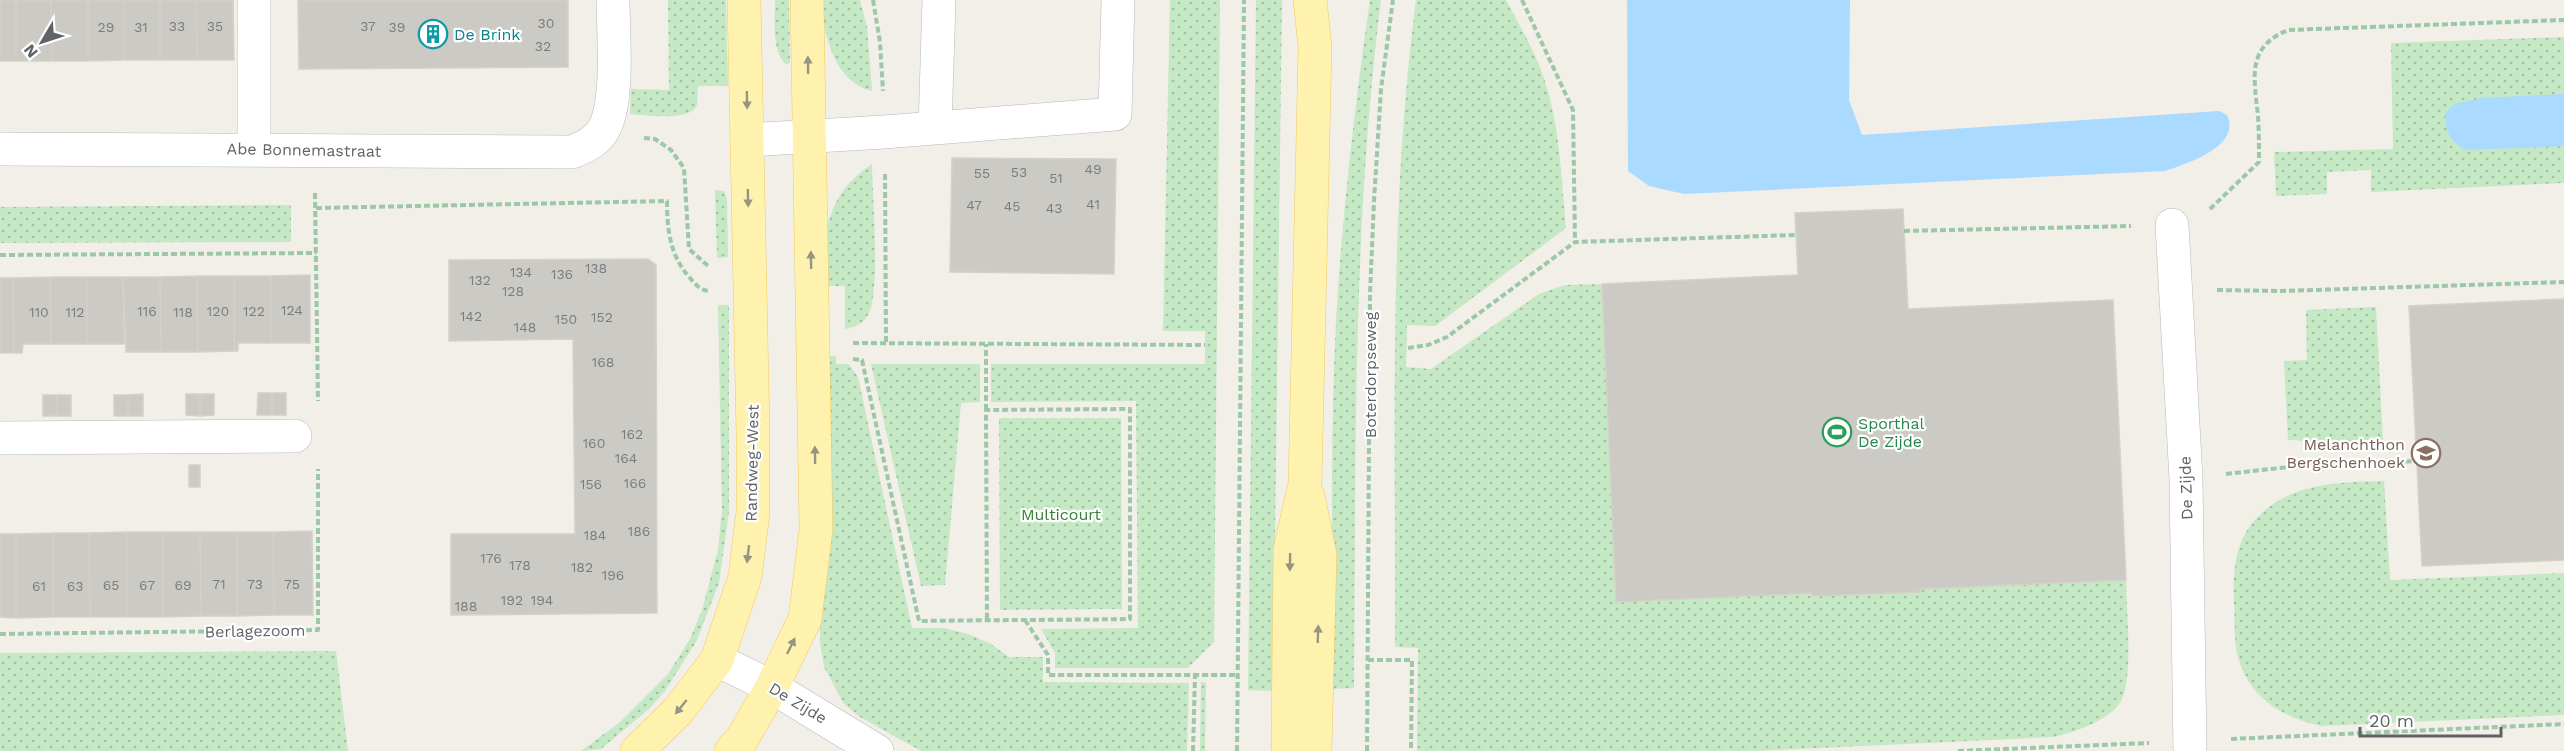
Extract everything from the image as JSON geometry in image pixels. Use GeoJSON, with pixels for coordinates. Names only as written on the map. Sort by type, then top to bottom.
{"type":"FeatureCollection","features":[{"type":"Feature","properties":{"kind":"main road","name":"Randweg-West"},"geometry":{"type":"LineString","coordinates":[[637,751],[678,711],[717,660],[745,577],[753,512],[744,0]]}},
{"type":"Feature","properties":{"kind":"main road"},"geometry":{"type":"LineString","coordinates":[[731,751],[741,739],[772,687],[804,619],[816,529],[807,0]]}},
{"type":"Feature","properties":{"kind":"main road"},"geometry":{"type":"LineString","coordinates":[[1288,751],[1302,693],[1320,555],[1305,484],[1315,47],[1310,0]]}},
{"type":"Feature","properties":{"kind":"main road"},"geometry":{"type":"LineString","coordinates":[[1315,47],[1328,0]]}},
{"type":"Feature","properties":{"kind":"main road"},"geometry":{"type":"LineString","coordinates":[[1302,693],[1315,751]]}},
{"type":"Feature","properties":{"kind":"street"},"geometry":{"type":"LineString","coordinates":[[254,0],[254,148]]}},
{"type":"Feature","properties":{"kind":"street","name":"Abe Bonnemastraat"},"geometry":{"type":"LineString","coordinates":[[0,149],[254,148],[572,152],[589,145],[602,132],[610,114],[613,98],[613,0]]}},
{"type":"Feature","properties":{"kind":"street"},"geometry":{"type":"LineString","coordinates":[[935,128],[939,0]]}},
{"type":"Feature","properties":{"kind":"street"},"geometry":{"type":"LineString","coordinates":[[747,140],[1115,114],[1118,0]]}},
{"type":"Feature","properties":{"kind":"street","name":"De Zijde"},"geometry":{"type":"LineString","coordinates":[[2172,225],[2186,479],[2190,746]]}},
{"type":"Feature","properties":{"kind":"street"},"geometry":{"type":"LineString","coordinates":[[0,438],[307,437]]}},
{"type":"Feature","properties":{"kind":"street","name":"De Zijde"},"geometry":{"type":"LineString","coordinates":[[717,660],[772,687],[876,751]]}},
{"type":"Feature","properties":{"kind":"path"},"geometry":{"type":"LineString","coordinates":[[1237,751],[1244,0]]}},
{"type":"Feature","properties":{"kind":"path","name":"Boterdorpseweg"},"geometry":{"type":"LineString","coordinates":[[1367,751],[1373,213],[1380,109],[1393,0]]}},
{"type":"Feature","properties":{"kind":"path"},"geometry":{"type":"LineString","coordinates":[[1522,0],[1573,110],[1575,242]]}},
{"type":"Feature","properties":{"kind":"path"},"geometry":{"type":"LineString","coordinates":[[1904,231],[2172,225],[2205,213],[2220,202],[2259,162],[2253,75],[2264,45],[2275,35],[2288,30],[2564,20]]}},
{"type":"Feature","properties":{"kind":"path","name":"Berlagezoom"},"geometry":{"type":"LineString","coordinates":[[0,634],[318,630],[307,437],[316,253],[314,150]]}},
{"type":"Feature","properties":{"kind":"path"},"geometry":{"type":"LineString","coordinates":[[1408,348],[1428,345],[1447,337],[1575,242],[1796,235]]}},
{"type":"Feature","properties":{"kind":"path"},"geometry":{"type":"LineString","coordinates":[[0,255],[316,253]]}},
{"type":"Feature","properties":{"kind":"path"},"geometry":{"type":"LineString","coordinates":[[2175,290],[2281,291],[2564,282]]}},
{"type":"Feature","properties":{"kind":"path"},"geometry":{"type":"LineString","coordinates":[[886,343],[1206,345]]}},
{"type":"Feature","properties":{"kind":"path"},"geometry":{"type":"LineString","coordinates":[[986,344],[987,620]]}},
{"type":"Feature","properties":{"kind":"path"},"geometry":{"type":"LineString","coordinates":[[986,410],[1130,409],[1130,619]]}},
{"type":"Feature","properties":{"kind":"path"},"geometry":{"type":"LineString","coordinates":[[2186,479],[2289,467],[2418,461]]}},
{"type":"Feature","properties":{"kind":"path"},"geometry":{"type":"LineString","coordinates":[[1025,620],[1048,655],[1048,675],[1238,675]]}},
{"type":"Feature","properties":{"kind":"path"},"geometry":{"type":"LineString","coordinates":[[1368,660],[1412,660],[1411,751]]}},
{"type":"Feature","properties":{"kind":"path"},"geometry":{"type":"LineString","coordinates":[[1193,751],[1195,675]]}},
{"type":"Feature","properties":{"kind":"path"},"geometry":{"type":"LineString","coordinates":[[1958,751],[2190,746],[2564,724]]}},
{"type":"Feature","properties":{"kind":"green space"},"geometry":{"type":"Polygon","coordinates":[[[668,0],[726,0],[728,86],[698,86],[697,105],[686,114],[656,116],[630,114],[631,89],[669,90],[668,0]]]}},
{"type":"Feature","properties":{"kind":"green space"},"geometry":{"type":"Polygon","coordinates":[[[775,0],[789,0],[790,62],[787,65],[778,52],[776,44],[775,0]]]}},
{"type":"Feature","properties":{"kind":"green space"},"geometry":{"type":"Polygon","coordinates":[[[821,0],[860,0],[867,27],[872,91],[848,78],[840,67],[828,41],[821,0]]]}},
{"type":"Feature","properties":{"kind":"green space"},"geometry":{"type":"Polygon","coordinates":[[[1170,0],[1220,0],[1214,642],[1188,668],[1055,668],[1055,653],[1041,629],[1138,628],[1136,401],[991,402],[991,364],[1205,364],[1205,331],[1163,331],[1170,0]]]}},
{"type":"Feature","properties":{"kind":"green space"},"geometry":{"type":"Polygon","coordinates":[[[1256,0],[1282,0],[1273,691],[1248,690],[1256,0]]]}},
{"type":"Feature","properties":{"kind":"green space"},"geometry":{"type":"Polygon","coordinates":[[[1370,0],[1381,0],[1365,171],[1360,258],[1354,688],[1332,689],[1332,439],[1335,339],[1348,180],[1370,0]]]}},
{"type":"Feature","properties":{"kind":"green space"},"geometry":{"type":"Polygon","coordinates":[[[1416,0],[1506,0],[1541,70],[1552,108],[1559,148],[1566,228],[1435,326],[1407,325],[1406,367],[1431,369],[1539,294],[1565,285],[1602,284],[1616,602],[1812,593],[1813,596],[1919,592],[1920,589],[2126,580],[2127,675],[2125,690],[2116,708],[2091,725],[2053,737],[1756,751],[1417,751],[1418,648],[1395,647],[1397,242],[1407,80],[1416,0]]]}},
{"type":"Feature","properties":{"kind":"green space"},"geometry":{"type":"Polygon","coordinates":[[[2564,37],[2564,183],[2371,192],[2371,170],[2327,172],[2327,194],[2276,196],[2274,152],[2393,149],[2391,43],[2564,37]]]}},
{"type":"Feature","properties":{"kind":"green space"},"geometry":{"type":"Polygon","coordinates":[[[872,164],[875,265],[872,303],[864,321],[845,329],[845,286],[820,286],[823,250],[830,217],[836,203],[856,176],[872,164]]]}},
{"type":"Feature","properties":{"kind":"green space"},"geometry":{"type":"Polygon","coordinates":[[[715,190],[724,191],[727,199],[728,257],[717,258],[715,190]]]}},
{"type":"Feature","properties":{"kind":"green space"},"geometry":{"type":"Polygon","coordinates":[[[291,205],[291,242],[0,243],[0,207],[291,205]]]}},
{"type":"Feature","properties":{"kind":"green space"},"geometry":{"type":"Polygon","coordinates":[[[718,305],[729,305],[729,511],[719,583],[696,642],[665,691],[649,709],[601,749],[581,751],[619,723],[668,674],[690,639],[702,610],[718,550],[722,510],[718,305]]]}},
{"type":"Feature","properties":{"kind":"green space"},"geometry":{"type":"Polygon","coordinates":[[[2376,307],[2383,443],[2288,440],[2284,361],[2307,360],[2306,310],[2376,307]]]}},
{"type":"Feature","properties":{"kind":"green space"},"geometry":{"type":"Polygon","coordinates":[[[819,356],[836,356],[836,364],[849,364],[858,377],[912,628],[945,628],[971,635],[991,644],[1009,657],[1043,657],[1043,682],[1189,683],[1187,751],[921,751],[860,717],[844,704],[824,667],[820,643],[819,356]]]}},
{"type":"Feature","properties":{"kind":"green space"},"geometry":{"type":"Polygon","coordinates":[[[871,364],[980,364],[980,402],[961,403],[945,585],[921,586],[871,364]]]}},
{"type":"Feature","properties":{"kind":"green space","name":"Multicourt"},"geometry":{"type":"Polygon","coordinates":[[[999,418],[1121,418],[1122,609],[1000,610],[999,418]]]}},
{"type":"Feature","properties":{"kind":"green space"},"geometry":{"type":"Polygon","coordinates":[[[2384,481],[2390,580],[2564,573],[2564,715],[2321,726],[2305,722],[2277,709],[2255,690],[2240,664],[2235,637],[2235,565],[2241,542],[2247,532],[2263,512],[2276,502],[2305,489],[2337,483],[2384,481]]]}},
{"type":"Feature","properties":{"kind":"green space"},"geometry":{"type":"Polygon","coordinates":[[[336,651],[348,751],[0,751],[0,653],[336,651]]]}},
{"type":"Feature","properties":{"kind":"green space"},"geometry":{"type":"Polygon","coordinates":[[[1201,682],[1206,683],[1205,751],[1200,751],[1201,682]]]}},
{"type":"Feature","properties":{"kind":"water"},"geometry":{"type":"Polygon","coordinates":[[[1627,0],[1850,0],[1849,100],[1862,135],[2219,111],[2227,115],[2230,126],[2227,136],[2210,152],[2165,171],[1684,194],[1649,186],[1628,171],[1627,0]]]}},
{"type":"Feature","properties":{"kind":"water"},"geometry":{"type":"Polygon","coordinates":[[[2564,94],[2564,146],[2466,150],[2456,143],[2446,126],[2445,114],[2454,104],[2482,98],[2564,94]]]}},
{"type":"Feature","properties":{"kind":"building"},"geometry":{"type":"Polygon","coordinates":[[[0,0],[16,0],[16,61],[0,61],[0,0]]]}},
{"type":"Feature","properties":{"kind":"building"},"geometry":{"type":"Polygon","coordinates":[[[16,0],[51,0],[52,61],[16,61],[16,0]]]}},
{"type":"Feature","properties":{"kind":"building"},"geometry":{"type":"Polygon","coordinates":[[[51,0],[88,0],[88,61],[52,61],[51,0]]]}},
{"type":"Feature","properties":{"kind":"building"},"geometry":{"type":"Polygon","coordinates":[[[88,0],[124,0],[124,60],[88,61],[88,0]]]}},
{"type":"Feature","properties":{"kind":"building"},"geometry":{"type":"Polygon","coordinates":[[[124,0],[160,0],[160,60],[124,60],[124,0]]]}},
{"type":"Feature","properties":{"kind":"building"},"geometry":{"type":"Polygon","coordinates":[[[160,0],[196,0],[197,60],[160,60],[160,0]]]}},
{"type":"Feature","properties":{"kind":"building"},"geometry":{"type":"Polygon","coordinates":[[[196,0],[233,0],[234,60],[197,60],[196,0]]]}},
{"type":"Feature","properties":{"kind":"building","name":"De Brink"},"geometry":{"type":"Polygon","coordinates":[[[298,0],[568,0],[568,67],[299,69],[298,0]]]}},
{"type":"Feature","properties":{"kind":"building"},"geometry":{"type":"Polygon","coordinates":[[[952,158],[1116,159],[1114,274],[950,272],[952,158]]]}},
{"type":"Feature","properties":{"kind":"building"},"geometry":{"type":"Polygon","coordinates":[[[1903,209],[1908,309],[2113,300],[2126,580],[1920,589],[1920,592],[1813,596],[1812,593],[1616,602],[1602,284],[1798,275],[1795,213],[1903,209]]]}},
{"type":"Feature","properties":{"kind":"building"},"geometry":{"type":"Polygon","coordinates":[[[648,259],[656,265],[657,613],[451,615],[451,534],[575,534],[573,339],[449,341],[449,260],[648,259]]]}},
{"type":"Feature","properties":{"kind":"building"},"geometry":{"type":"Polygon","coordinates":[[[310,275],[310,343],[271,343],[271,276],[310,275]]]}},
{"type":"Feature","properties":{"kind":"building"},"geometry":{"type":"Polygon","coordinates":[[[197,276],[234,276],[234,351],[198,352],[197,276]]]}},
{"type":"Feature","properties":{"kind":"building"},"geometry":{"type":"Polygon","coordinates":[[[197,276],[198,352],[161,352],[160,277],[197,276]]]}},
{"type":"Feature","properties":{"kind":"building"},"geometry":{"type":"Polygon","coordinates":[[[234,276],[271,276],[271,343],[238,343],[238,351],[234,351],[234,276]]]}},
{"type":"Feature","properties":{"kind":"building"},"geometry":{"type":"Polygon","coordinates":[[[50,277],[87,277],[87,344],[51,344],[50,277]]]}},
{"type":"Feature","properties":{"kind":"building"},"geometry":{"type":"Polygon","coordinates":[[[50,277],[51,344],[23,344],[22,353],[14,353],[13,278],[50,277]]]}},
{"type":"Feature","properties":{"kind":"building"},"geometry":{"type":"Polygon","coordinates":[[[87,277],[123,277],[124,344],[87,344],[87,277]]]}},
{"type":"Feature","properties":{"kind":"building"},"geometry":{"type":"Polygon","coordinates":[[[123,277],[160,277],[161,352],[126,352],[123,277]]]}},
{"type":"Feature","properties":{"kind":"building"},"geometry":{"type":"Polygon","coordinates":[[[0,278],[13,278],[14,353],[0,353],[0,278]]]}},
{"type":"Feature","properties":{"kind":"building"},"geometry":{"type":"Polygon","coordinates":[[[2564,299],[2564,560],[2422,566],[2409,306],[2564,299]]]}},
{"type":"Feature","properties":{"kind":"building"},"geometry":{"type":"Polygon","coordinates":[[[258,393],[272,393],[272,415],[257,415],[258,393]]]}},
{"type":"Feature","properties":{"kind":"building"},"geometry":{"type":"Polygon","coordinates":[[[272,393],[286,393],[286,415],[272,415],[272,393]]]}},
{"type":"Feature","properties":{"kind":"building"},"geometry":{"type":"Polygon","coordinates":[[[143,394],[143,416],[128,416],[128,395],[143,394]]]}},
{"type":"Feature","properties":{"kind":"building"},"geometry":{"type":"Polygon","coordinates":[[[186,394],[200,394],[200,416],[186,415],[186,394]]]}},
{"type":"Feature","properties":{"kind":"building"},"geometry":{"type":"Polygon","coordinates":[[[200,394],[214,394],[214,415],[200,416],[200,394]]]}},
{"type":"Feature","properties":{"kind":"building"},"geometry":{"type":"Polygon","coordinates":[[[43,395],[57,395],[57,416],[43,416],[43,395]]]}},
{"type":"Feature","properties":{"kind":"building"},"geometry":{"type":"Polygon","coordinates":[[[57,395],[71,395],[71,416],[57,416],[57,395]]]}},
{"type":"Feature","properties":{"kind":"building"},"geometry":{"type":"Polygon","coordinates":[[[114,395],[128,395],[128,416],[114,416],[114,395]]]}},
{"type":"Feature","properties":{"kind":"building"},"geometry":{"type":"Polygon","coordinates":[[[189,465],[200,465],[200,487],[189,487],[189,465]]]}},
{"type":"Feature","properties":{"kind":"building"},"geometry":{"type":"Polygon","coordinates":[[[312,531],[313,615],[274,615],[273,532],[312,531]]]}},
{"type":"Feature","properties":{"kind":"building"},"geometry":{"type":"Polygon","coordinates":[[[127,532],[127,617],[90,617],[89,533],[127,532]]]}},
{"type":"Feature","properties":{"kind":"building"},"geometry":{"type":"Polygon","coordinates":[[[127,532],[163,532],[163,617],[127,617],[127,532]]]}},
{"type":"Feature","properties":{"kind":"building"},"geometry":{"type":"Polygon","coordinates":[[[163,532],[200,532],[201,616],[163,617],[163,532]]]}},
{"type":"Feature","properties":{"kind":"building"},"geometry":{"type":"Polygon","coordinates":[[[200,532],[237,532],[237,616],[201,616],[200,532]]]}},
{"type":"Feature","properties":{"kind":"building"},"geometry":{"type":"Polygon","coordinates":[[[237,532],[273,532],[274,615],[237,616],[237,532]]]}},
{"type":"Feature","properties":{"kind":"building"},"geometry":{"type":"Polygon","coordinates":[[[53,533],[53,617],[16,618],[16,534],[53,533]]]}},
{"type":"Feature","properties":{"kind":"building"},"geometry":{"type":"Polygon","coordinates":[[[53,533],[89,533],[90,617],[53,617],[53,533]]]}},
{"type":"Feature","properties":{"kind":"building"},"geometry":{"type":"Polygon","coordinates":[[[0,534],[16,534],[16,618],[0,617],[0,534]]]}},
{"type":"Feature","properties":{"kind":"place","name":"De Brink"},"geometry":{"type":"Point","coordinates":[433,34]}},
{"type":"Feature","properties":{"kind":"place","name":"Sporthal De Zijde"},"geometry":{"type":"Point","coordinates":[1837,432]}},
{"type":"Feature","properties":{"kind":"place","name":"Melanchthon Bergschenhoek"},"geometry":{"type":"Point","coordinates":[2426,453]}}]}
